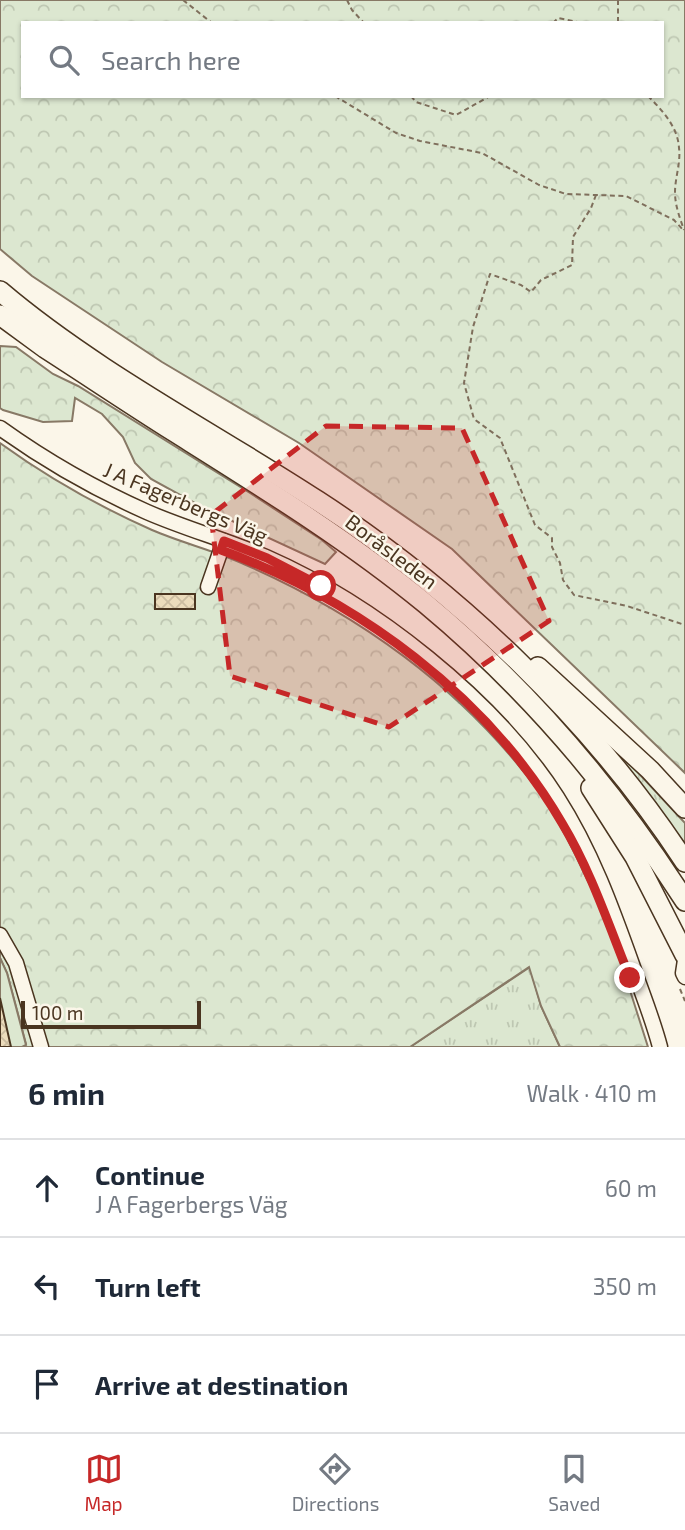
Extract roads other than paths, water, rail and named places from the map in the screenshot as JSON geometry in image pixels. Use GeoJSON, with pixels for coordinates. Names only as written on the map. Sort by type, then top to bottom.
{"type":"FeatureCollection","features":[{"type":"Feature","properties":{"kind":"highway","name":"Boråsleden"},"geometry":{"type":"LineString","coordinates":[[0,291],[97,361],[321,503],[438,590],[500,646],[579,727],[633,790],[685,862]]}},
{"type":"Feature","properties":{"kind":"highway","name":"Boråsleden"},"geometry":{"type":"LineString","coordinates":[[0,315],[45,348],[259,485],[385,572],[474,646],[544,716],[618,804],[685,901]]}},
{"type":"Feature","properties":{"kind":"highway"},"geometry":{"type":"LineString","coordinates":[[438,590],[510,642],[620,741],[685,808]]}},
{"type":"Feature","properties":{"kind":"highway"},"geometry":{"type":"LineString","coordinates":[[544,716],[635,857],[685,958]]}},
{"type":"Feature","properties":{"kind":"street","name":"J A Fagerbergs Väg"},"geometry":{"type":"LineString","coordinates":[[0,428],[88,484],[148,512],[267,558],[288,569],[383,625],[449,676],[493,717],[557,797],[590,854],[614,914],[660,1047]]}},
{"type":"Feature","properties":{"kind":"street"},"geometry":{"type":"LineString","coordinates":[[208,587],[224,541]]}},
{"type":"Feature","properties":{"kind":"street"},"geometry":{"type":"LineString","coordinates":[[0,935],[16,964],[41,1047]]}},
{"type":"Feature","properties":{"kind":"street"},"geometry":{"type":"LineString","coordinates":[[685,958],[685,977]]}}]}
